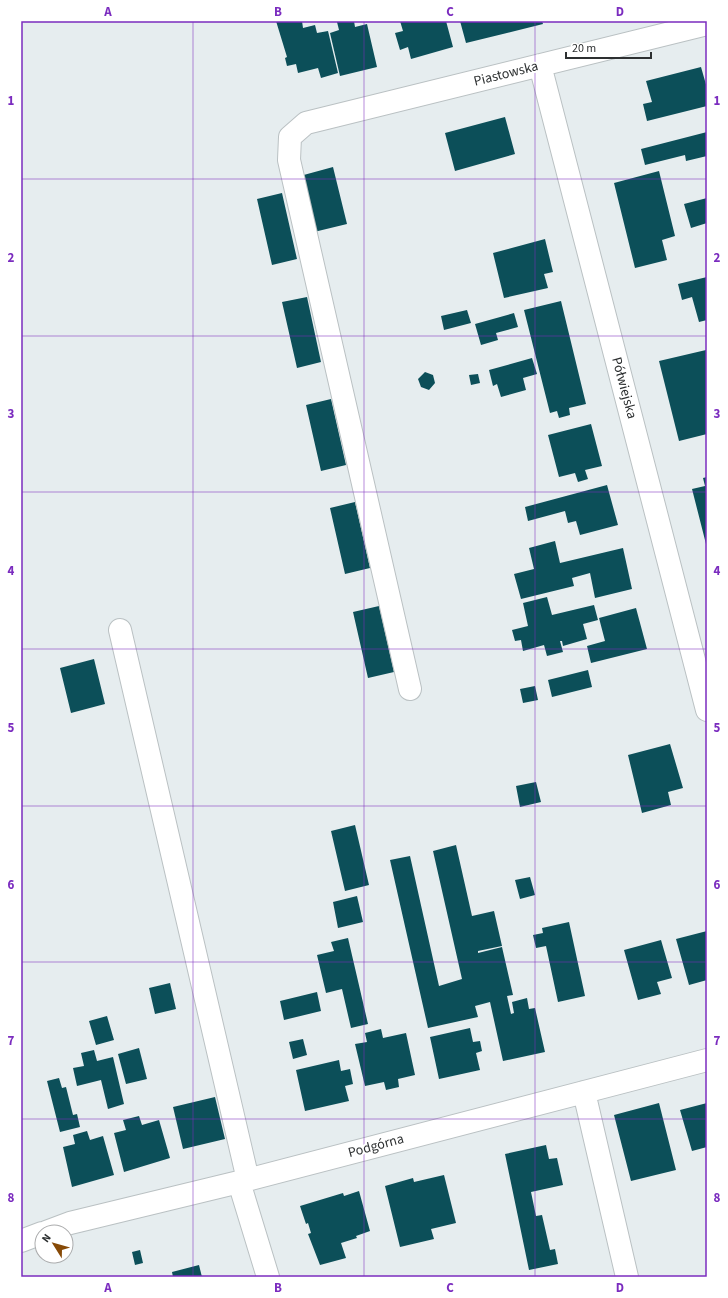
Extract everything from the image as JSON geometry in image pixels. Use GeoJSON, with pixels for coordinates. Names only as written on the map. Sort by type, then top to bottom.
{"type":"FeatureCollection","features":[{"type":"Feature","properties":{"kind":"street","name":"Piastowska"},"geometry":{"type":"LineString","coordinates":[[410,689],[288,160],[290,137],[306,123],[707,24]]}},
{"type":"Feature","properties":{"kind":"street","name":"Półwiejska"},"geometry":{"type":"LineString","coordinates":[[540,65],[707,710]]}},
{"type":"Feature","properties":{"kind":"street"},"geometry":{"type":"LineString","coordinates":[[120,630],[243,1181],[268,1277]]}},
{"type":"Feature","properties":{"kind":"street","name":"Podgórna"},"geometry":{"type":"LineString","coordinates":[[67,1224],[243,1181],[707,1060]]}},
{"type":"Feature","properties":{"kind":"street"},"geometry":{"type":"LineString","coordinates":[[584,1092],[627,1277]]}},
{"type":"Feature","properties":{"kind":"street"},"geometry":{"type":"LineString","coordinates":[[21,1241],[34,1236]]}},
{"type":"Feature","properties":{"kind":"building"},"geometry":{"type":"Polygon","coordinates":[[[276,21],[302,21],[303,28],[315,25],[317,33],[328,31],[338,73],[321,78],[318,68],[298,73],[296,64],[287,66],[285,58],[287,57],[276,21]]]}},
{"type":"Feature","properties":{"kind":"building"},"geometry":{"type":"Polygon","coordinates":[[[354,21],[355,27],[367,24],[377,67],[340,76],[330,33],[339,30],[337,22],[354,21]]]}},
{"type":"Feature","properties":{"kind":"building"},"geometry":{"type":"Polygon","coordinates":[[[400,21],[446,21],[453,47],[411,59],[408,47],[400,50],[395,33],[403,31],[400,21]]]}},
{"type":"Feature","properties":{"kind":"building"},"geometry":{"type":"Polygon","coordinates":[[[460,21],[542,21],[543,24],[466,43],[460,21]]]}},
{"type":"Feature","properties":{"kind":"building"},"geometry":{"type":"Polygon","coordinates":[[[701,67],[707,88],[707,106],[647,121],[643,104],[652,102],[646,81],[701,67]]]}},
{"type":"Feature","properties":{"kind":"building"},"geometry":{"type":"Polygon","coordinates":[[[505,117],[515,154],[455,171],[445,133],[505,117]]]}},
{"type":"Feature","properties":{"kind":"building"},"geometry":{"type":"Polygon","coordinates":[[[707,132],[707,156],[686,161],[685,155],[645,165],[641,149],[707,132]]]}},
{"type":"Feature","properties":{"kind":"building"},"geometry":{"type":"Polygon","coordinates":[[[333,167],[347,224],[314,232],[300,176],[333,167]]]}},
{"type":"Feature","properties":{"kind":"building"},"geometry":{"type":"Polygon","coordinates":[[[659,171],[675,236],[662,240],[667,260],[635,268],[614,183],[659,171]]]}},
{"type":"Feature","properties":{"kind":"building"},"geometry":{"type":"Polygon","coordinates":[[[282,193],[297,259],[272,265],[257,199],[282,193]]]}},
{"type":"Feature","properties":{"kind":"building"},"geometry":{"type":"Polygon","coordinates":[[[707,198],[707,223],[691,228],[684,204],[707,198]]]}},
{"type":"Feature","properties":{"kind":"building"},"geometry":{"type":"Polygon","coordinates":[[[545,239],[553,272],[544,274],[548,288],[504,298],[493,253],[545,239]]]}},
{"type":"Feature","properties":{"kind":"building"},"geometry":{"type":"Polygon","coordinates":[[[707,277],[707,320],[699,322],[692,297],[682,300],[678,284],[707,277]]]}},
{"type":"Feature","properties":{"kind":"building"},"geometry":{"type":"Polygon","coordinates":[[[307,297],[321,362],[297,368],[282,302],[307,297]]]}},
{"type":"Feature","properties":{"kind":"building"},"geometry":{"type":"Polygon","coordinates":[[[561,301],[586,404],[569,408],[570,415],[559,418],[557,411],[550,413],[524,310],[561,301]]]}},
{"type":"Feature","properties":{"kind":"building"},"geometry":{"type":"Polygon","coordinates":[[[467,310],[471,323],[444,330],[441,316],[467,310]]]}},
{"type":"Feature","properties":{"kind":"building"},"geometry":{"type":"Polygon","coordinates":[[[514,313],[518,327],[496,333],[498,340],[481,345],[475,324],[514,313]]]}},
{"type":"Feature","properties":{"kind":"building"},"geometry":{"type":"Polygon","coordinates":[[[706,350],[707,434],[679,441],[659,361],[706,350]]]}},
{"type":"Feature","properties":{"kind":"building"},"geometry":{"type":"Polygon","coordinates":[[[532,358],[537,374],[523,378],[526,390],[501,397],[497,384],[493,386],[489,370],[532,358]]]}},
{"type":"Feature","properties":{"kind":"building"},"geometry":{"type":"Polygon","coordinates":[[[425,372],[433,375],[435,383],[429,390],[421,387],[418,379],[425,372]]]}},
{"type":"Feature","properties":{"kind":"building"},"geometry":{"type":"Polygon","coordinates":[[[478,374],[480,383],[471,385],[469,375],[478,374]]]}},
{"type":"Feature","properties":{"kind":"building"},"geometry":{"type":"Polygon","coordinates":[[[331,399],[346,465],[321,471],[306,405],[331,399]]]}},
{"type":"Feature","properties":{"kind":"building"},"geometry":{"type":"Polygon","coordinates":[[[591,424],[602,466],[585,470],[588,479],[578,482],[575,473],[559,477],[548,435],[591,424]]]}},
{"type":"Feature","properties":{"kind":"building"},"geometry":{"type":"Polygon","coordinates":[[[707,477],[706,544],[692,489],[705,486],[703,478],[707,477]]]}},
{"type":"Feature","properties":{"kind":"building"},"geometry":{"type":"Polygon","coordinates":[[[607,485],[618,525],[580,535],[576,521],[568,523],[565,511],[528,521],[525,507],[607,485]]]}},
{"type":"Feature","properties":{"kind":"building"},"geometry":{"type":"Polygon","coordinates":[[[355,502],[370,568],[345,574],[330,508],[355,502]]]}},
{"type":"Feature","properties":{"kind":"building"},"geometry":{"type":"Polygon","coordinates":[[[555,541],[560,563],[623,548],[632,589],[595,598],[590,573],[572,578],[574,586],[521,599],[514,574],[534,569],[529,548],[555,541]]]}},
{"type":"Feature","properties":{"kind":"building"},"geometry":{"type":"Polygon","coordinates":[[[547,597],[552,615],[594,605],[598,620],[583,624],[587,639],[563,646],[562,641],[560,641],[563,652],[547,656],[544,645],[523,651],[521,640],[515,641],[512,630],[528,626],[523,603],[547,597]]]}},
{"type":"Feature","properties":{"kind":"building"},"geometry":{"type":"Polygon","coordinates":[[[379,606],[394,672],[368,678],[353,612],[379,606]]]}},
{"type":"Feature","properties":{"kind":"building"},"geometry":{"type":"Polygon","coordinates":[[[636,608],[647,649],[591,663],[587,646],[605,641],[599,618],[636,608]]]}},
{"type":"Feature","properties":{"kind":"building"},"geometry":{"type":"Polygon","coordinates":[[[94,659],[105,704],[71,713],[60,668],[94,659]]]}},
{"type":"Feature","properties":{"kind":"building"},"geometry":{"type":"Polygon","coordinates":[[[588,670],[592,687],[552,697],[548,680],[588,670]]]}},
{"type":"Feature","properties":{"kind":"building"},"geometry":{"type":"Polygon","coordinates":[[[535,686],[538,700],[523,703],[520,689],[535,686]]]}},
{"type":"Feature","properties":{"kind":"building"},"geometry":{"type":"Polygon","coordinates":[[[670,744],[683,788],[668,792],[671,805],[642,813],[628,755],[670,744]]]}},
{"type":"Feature","properties":{"kind":"building"},"geometry":{"type":"Polygon","coordinates":[[[536,782],[541,802],[520,807],[516,786],[536,782]]]}},
{"type":"Feature","properties":{"kind":"building"},"geometry":{"type":"Polygon","coordinates":[[[355,825],[369,885],[345,891],[331,831],[355,825]]]}},
{"type":"Feature","properties":{"kind":"building"},"geometry":{"type":"Polygon","coordinates":[[[456,845],[472,916],[494,911],[502,946],[478,951],[478,953],[502,947],[513,995],[507,996],[511,1014],[514,1013],[512,1002],[527,998],[529,1009],[535,1008],[545,1052],[503,1061],[490,1002],[475,1006],[478,1017],[428,1028],[390,860],[410,856],[439,986],[462,979],[433,851],[456,845]]]}},
{"type":"Feature","properties":{"kind":"building"},"geometry":{"type":"Polygon","coordinates":[[[530,877],[535,895],[520,899],[515,880],[530,877]]]}},
{"type":"Feature","properties":{"kind":"building"},"geometry":{"type":"Polygon","coordinates":[[[357,896],[363,922],[338,928],[333,902],[357,896]]]}},
{"type":"Feature","properties":{"kind":"building"},"geometry":{"type":"Polygon","coordinates":[[[569,922],[585,996],[558,1002],[546,946],[536,948],[533,935],[543,933],[542,928],[569,922]]]}},
{"type":"Feature","properties":{"kind":"building"},"geometry":{"type":"Polygon","coordinates":[[[707,931],[707,980],[689,985],[676,939],[707,931]]]}},
{"type":"Feature","properties":{"kind":"building"},"geometry":{"type":"Polygon","coordinates":[[[348,938],[368,1024],[351,1028],[342,989],[326,993],[317,955],[334,951],[331,942],[348,938]]]}},
{"type":"Feature","properties":{"kind":"building"},"geometry":{"type":"Polygon","coordinates":[[[661,940],[672,978],[657,982],[661,994],[638,1000],[624,950],[661,940]]]}},
{"type":"Feature","properties":{"kind":"building"},"geometry":{"type":"Polygon","coordinates":[[[170,983],[176,1009],[155,1014],[149,988],[170,983]]]}},
{"type":"Feature","properties":{"kind":"building"},"geometry":{"type":"Polygon","coordinates":[[[317,992],[321,1011],[284,1020],[280,1001],[317,992]]]}},
{"type":"Feature","properties":{"kind":"building"},"geometry":{"type":"Polygon","coordinates":[[[107,1016],[114,1040],[96,1045],[89,1021],[107,1016]]]}},
{"type":"Feature","properties":{"kind":"building"},"geometry":{"type":"Polygon","coordinates":[[[470,1028],[473,1042],[480,1041],[482,1051],[476,1053],[480,1070],[439,1079],[430,1037],[470,1028]]]}},
{"type":"Feature","properties":{"kind":"building"},"geometry":{"type":"Polygon","coordinates":[[[381,1029],[383,1038],[406,1033],[415,1075],[398,1079],[399,1087],[386,1090],[384,1082],[365,1086],[355,1044],[367,1042],[365,1033],[381,1029]]]}},
{"type":"Feature","properties":{"kind":"building"},"geometry":{"type":"Polygon","coordinates":[[[303,1039],[307,1055],[293,1059],[289,1042],[303,1039]]]}},
{"type":"Feature","properties":{"kind":"building"},"geometry":{"type":"Polygon","coordinates":[[[139,1048],[147,1079],[126,1084],[118,1054],[139,1048]]]}},
{"type":"Feature","properties":{"kind":"building"},"geometry":{"type":"Polygon","coordinates":[[[94,1050],[97,1061],[113,1057],[124,1104],[108,1109],[101,1080],[77,1086],[73,1068],[84,1066],[81,1053],[94,1050]]]}},
{"type":"Feature","properties":{"kind":"building"},"geometry":{"type":"Polygon","coordinates":[[[339,1060],[341,1071],[350,1069],[353,1084],[345,1086],[349,1101],[305,1111],[296,1070],[339,1060]]]}},
{"type":"Feature","properties":{"kind":"building"},"geometry":{"type":"Polygon","coordinates":[[[59,1078],[62,1088],[66,1087],[73,1115],[77,1114],[80,1127],[60,1132],[47,1081],[59,1078]]]}},
{"type":"Feature","properties":{"kind":"building"},"geometry":{"type":"Polygon","coordinates":[[[215,1097],[225,1139],[183,1149],[173,1107],[215,1097]]]}},
{"type":"Feature","properties":{"kind":"building"},"geometry":{"type":"Polygon","coordinates":[[[659,1103],[676,1170],[631,1181],[614,1115],[659,1103]]]}},
{"type":"Feature","properties":{"kind":"building"},"geometry":{"type":"Polygon","coordinates":[[[707,1103],[707,1147],[692,1151],[680,1110],[707,1103]]]}},
{"type":"Feature","properties":{"kind":"building"},"geometry":{"type":"Polygon","coordinates":[[[139,1116],[142,1125],[159,1120],[170,1158],[124,1172],[114,1133],[126,1130],[123,1120],[139,1116]]]}},
{"type":"Feature","properties":{"kind":"building"},"geometry":{"type":"Polygon","coordinates":[[[87,1131],[90,1140],[103,1136],[114,1175],[72,1187],[63,1147],[75,1144],[73,1135],[87,1131]]]}},
{"type":"Feature","properties":{"kind":"building"},"geometry":{"type":"Polygon","coordinates":[[[546,1145],[549,1159],[557,1158],[563,1185],[531,1192],[536,1216],[542,1215],[550,1250],[555,1249],[558,1264],[529,1270],[505,1154],[546,1145]]]}},
{"type":"Feature","properties":{"kind":"building"},"geometry":{"type":"Polygon","coordinates":[[[444,1175],[456,1223],[431,1229],[434,1239],[400,1247],[385,1186],[413,1178],[414,1182],[444,1175]]]}},
{"type":"Feature","properties":{"kind":"building"},"geometry":{"type":"Polygon","coordinates":[[[359,1191],[370,1231],[356,1236],[357,1238],[341,1243],[346,1258],[320,1265],[308,1234],[311,1233],[308,1223],[306,1224],[300,1206],[343,1193],[344,1196],[359,1191]]]}},
{"type":"Feature","properties":{"kind":"building"},"geometry":{"type":"Polygon","coordinates":[[[140,1250],[143,1263],[135,1265],[132,1252],[140,1250]]]}},
{"type":"Feature","properties":{"kind":"building"},"geometry":{"type":"Polygon","coordinates":[[[199,1265],[202,1277],[173,1277],[172,1272],[199,1265]]]}}]}
